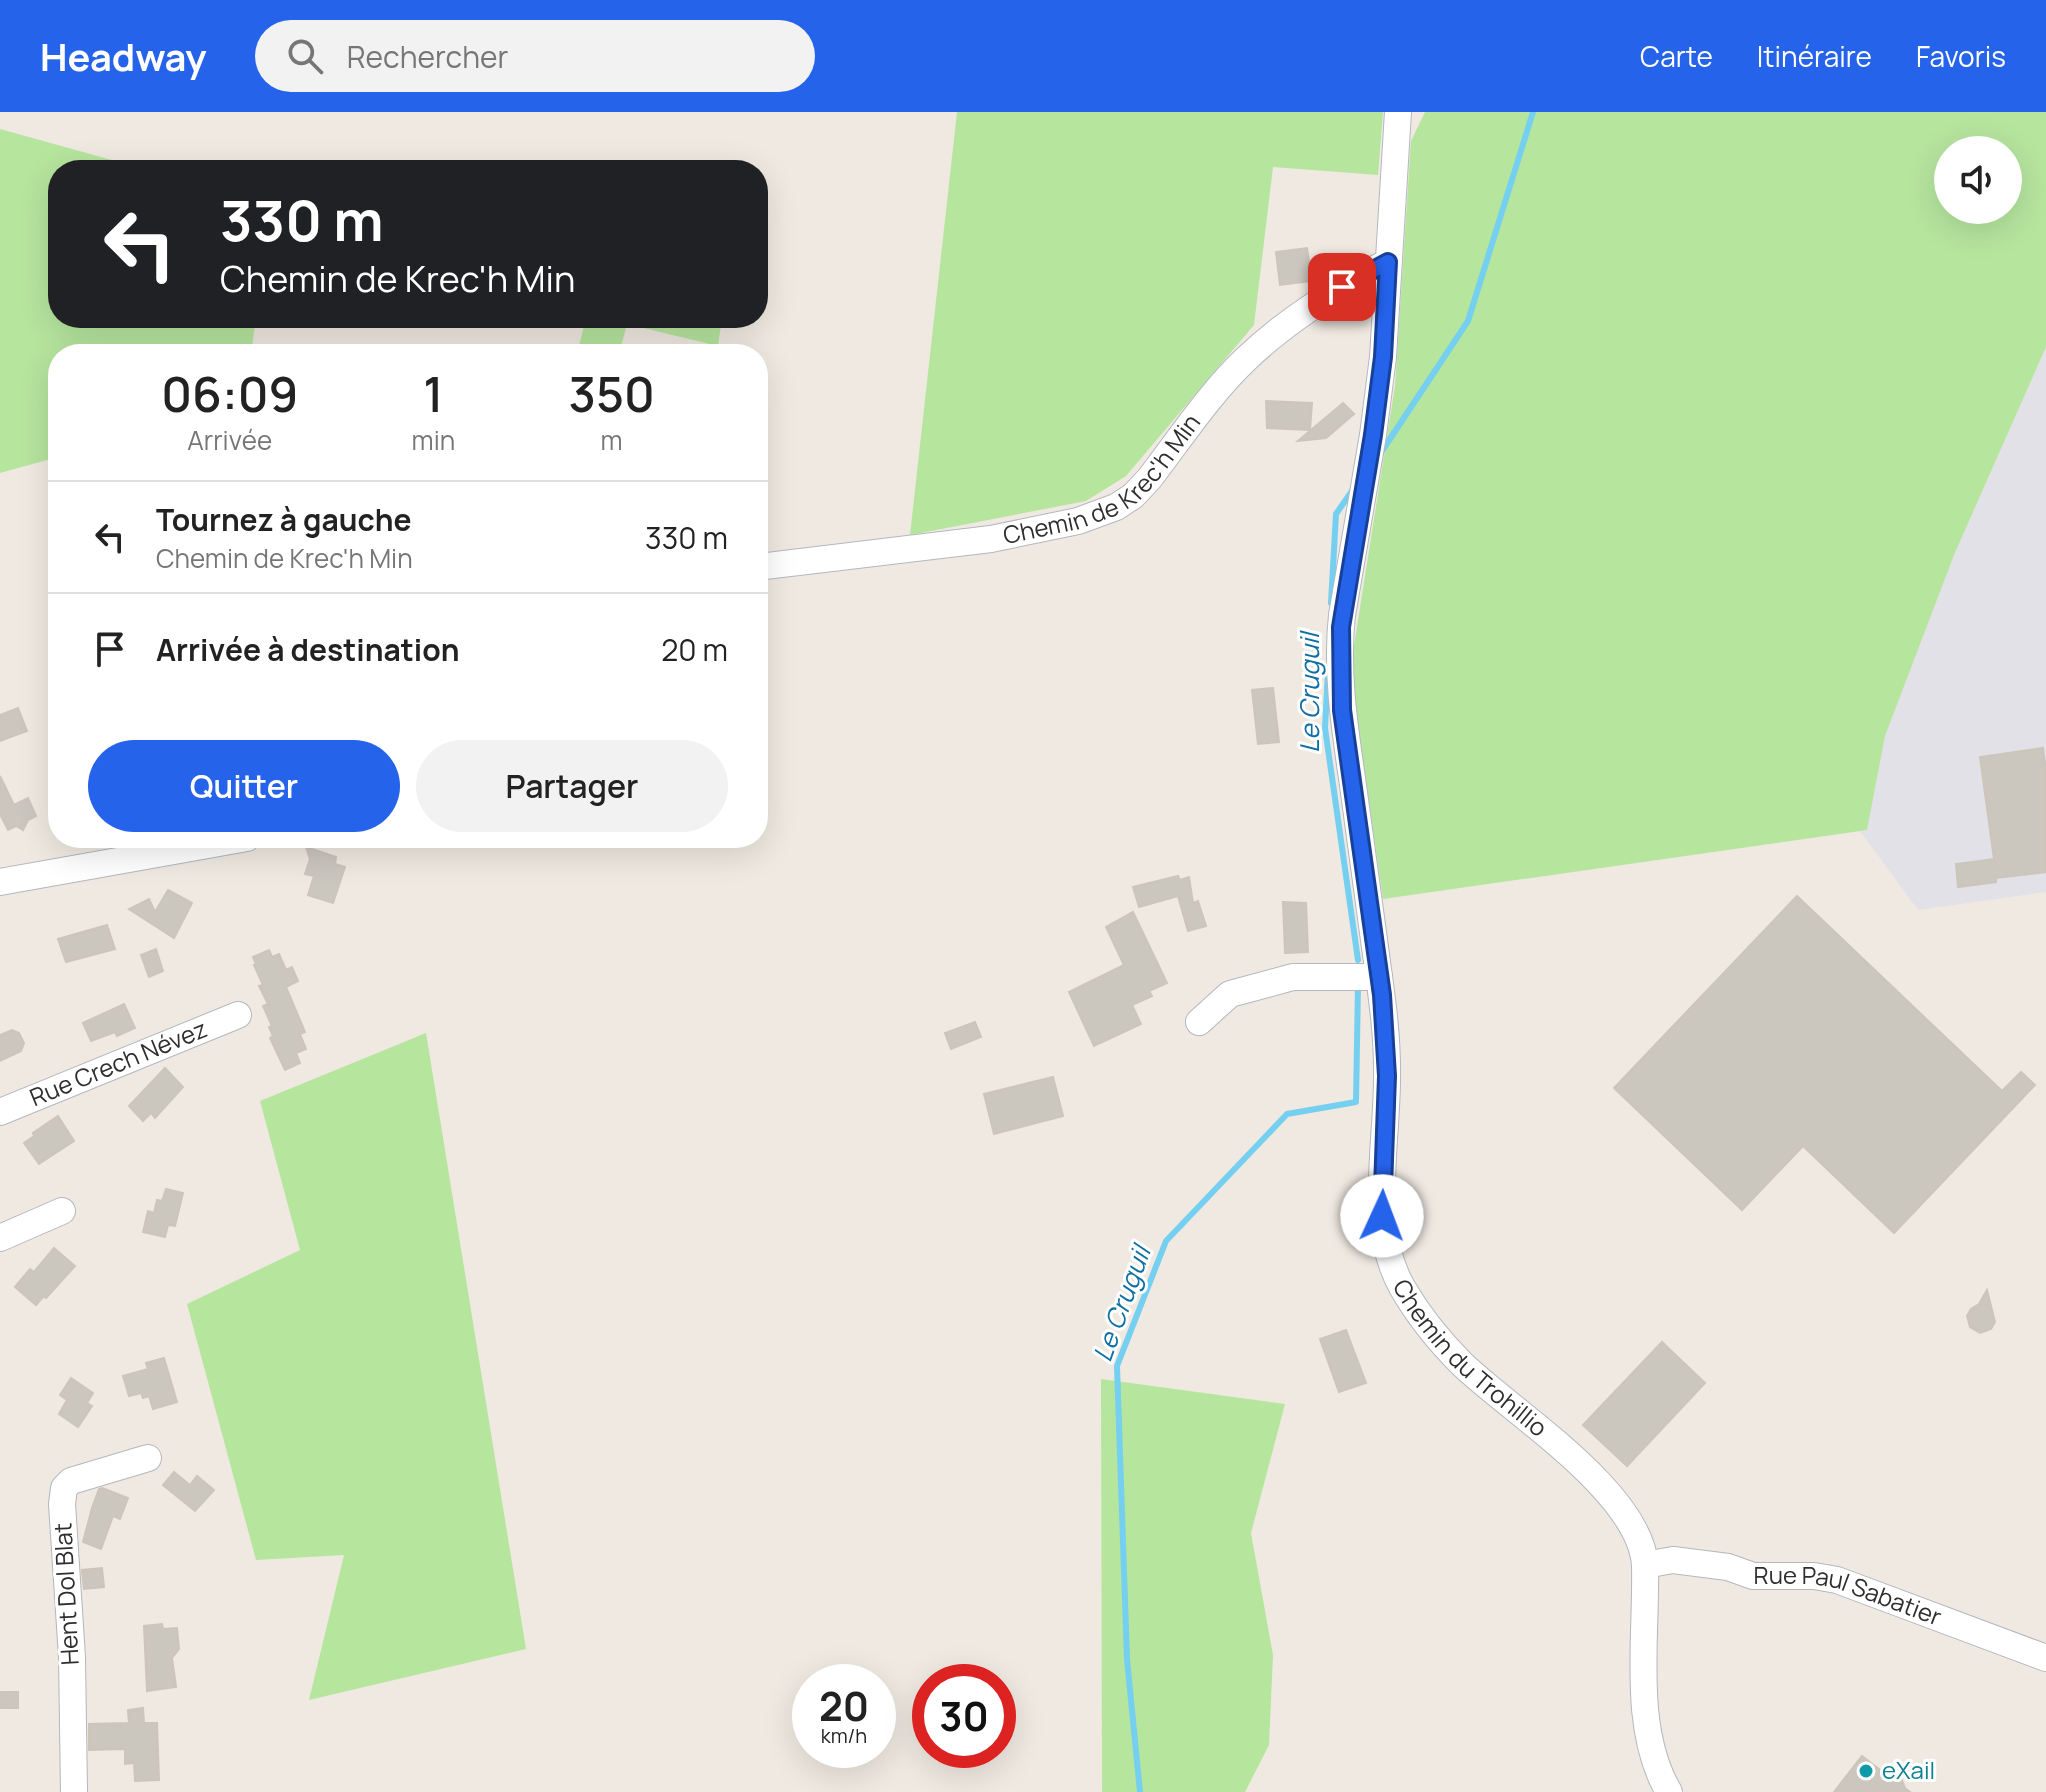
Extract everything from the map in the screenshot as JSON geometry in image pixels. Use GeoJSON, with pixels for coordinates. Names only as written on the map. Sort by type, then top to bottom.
{"type":"FeatureCollection","features":[{"type":"Feature","properties":{"kind":"street","name":"Chemin du Trohillio"},"geometry":{"type":"LineString","coordinates":[[1398,112],[1383,357],[1342,615],[1340,652],[1342,710],[1379,977],[1387,1076],[1382,1216],[1387,1253],[1393,1270],[1420,1316],[1461,1363],[1601,1484],[1636,1531],[1644,1551],[1645,1565],[1645,1718],[1653,1753],[1669,1792]]}},
{"type":"Feature","properties":{"kind":"street","name":"Chemin de Krec'h Min"},"geometry":{"type":"LineString","coordinates":[[768,566],[991,539],[1078,521],[1116,507],[1133,496],[1149,479],[1243,361],[1278,330],[1310,308],[1388,262]]}},
{"type":"Feature","properties":{"kind":"street"},"geometry":{"type":"LineString","coordinates":[[0,882],[191,848]]}},
{"type":"Feature","properties":{"kind":"street"},"geometry":{"type":"LineString","coordinates":[[1199,1022],[1230,994],[1293,977],[1379,977]]}},
{"type":"Feature","properties":{"kind":"street","name":"Rue Crech Névez"},"geometry":{"type":"LineString","coordinates":[[0,1112],[238,1015]]}},
{"type":"Feature","properties":{"kind":"street"},"geometry":{"type":"LineString","coordinates":[[0,1238],[62,1211]]}},
{"type":"Feature","properties":{"kind":"street","name":"Hent Dol Blat"},"geometry":{"type":"LineString","coordinates":[[74,1792],[72,1657],[62,1504],[64,1488],[71,1481],[148,1458]]}},
{"type":"Feature","properties":{"kind":"street","name":"Rue Paul Sabatier"},"geometry":{"type":"LineString","coordinates":[[1645,1565],[1673,1560],[1728,1567],[1753,1576],[1829,1578],[2046,1658]]}},
{"type":"Feature","properties":{"kind":"shaded area"},"geometry":{"type":"Polygon","coordinates":[[[2046,347],[2046,892],[1918,910],[1860,831],[1807,838],[1954,555],[2046,347]]]}},
{"type":"Feature","properties":{"kind":"green space"},"geometry":{"type":"Polygon","coordinates":[[[957,112],[1383,112],[1378,175],[1273,167],[1254,325],[1126,476],[1086,501],[910,535],[957,112]]]}},
{"type":"Feature","properties":{"kind":"green space"},"geometry":{"type":"Polygon","coordinates":[[[1425,112],[2046,112],[2046,347],[1954,555],[1885,736],[1867,830],[1383,899],[1350,671],[1395,386],[1411,141],[1425,112]]]}},
{"type":"Feature","properties":{"kind":"green space"},"geometry":{"type":"Polygon","coordinates":[[[0,129],[112,160],[48,160],[48,328],[255,328],[252,344],[48,344],[48,460],[0,473],[0,129]]]}},
{"type":"Feature","properties":{"kind":"green space"},"geometry":{"type":"Polygon","coordinates":[[[584,328],[626,328],[622,344],[580,344],[584,328]]]}},
{"type":"Feature","properties":{"kind":"green space"},"geometry":{"type":"Polygon","coordinates":[[[644,328],[721,328],[718,344],[644,328]]]}},
{"type":"Feature","properties":{"kind":"green space"},"geometry":{"type":"Polygon","coordinates":[[[426,1033],[526,1649],[309,1700],[344,1555],[256,1560],[187,1304],[300,1250],[260,1101],[426,1033]]]}},
{"type":"Feature","properties":{"kind":"green space"},"geometry":{"type":"Polygon","coordinates":[[[1101,1379],[1285,1404],[1251,1533],[1273,1655],[1269,1745],[1245,1792],[1102,1792],[1101,1379]]]}},
{"type":"Feature","properties":{"kind":"building"},"geometry":{"type":"Polygon","coordinates":[[[1307,248],[1312,281],[1280,285],[1276,252],[1307,248]]]}},
{"type":"Feature","properties":{"kind":"building"},"geometry":{"type":"Polygon","coordinates":[[[1266,401],[1312,403],[1310,430],[1267,428],[1266,401]]]}},
{"type":"Feature","properties":{"kind":"building"},"geometry":{"type":"Polygon","coordinates":[[[1343,403],[1354,414],[1332,433],[1326,438],[1298,441],[1343,403]]]}},
{"type":"Feature","properties":{"kind":"building"},"geometry":{"type":"Polygon","coordinates":[[[1273,688],[1279,742],[1258,744],[1252,690],[1273,688]]]}},
{"type":"Feature","properties":{"kind":"building"},"geometry":{"type":"Polygon","coordinates":[[[18,708],[27,731],[0,741],[0,715],[18,708]]]}},
{"type":"Feature","properties":{"kind":"building"},"geometry":{"type":"Polygon","coordinates":[[[2043,748],[2046,771],[2046,872],[1996,878],[1996,882],[1958,887],[1956,864],[1994,859],[1980,757],[2043,748]]]}},
{"type":"Feature","properties":{"kind":"building"},"geometry":{"type":"Polygon","coordinates":[[[0,776],[14,805],[28,798],[36,816],[28,820],[23,830],[16,826],[8,830],[0,814],[0,776]]]}},
{"type":"Feature","properties":{"kind":"building"},"geometry":{"type":"Polygon","coordinates":[[[306,848],[336,857],[335,864],[345,867],[333,903],[308,895],[314,876],[305,874],[310,859],[306,848]]]}},
{"type":"Feature","properties":{"kind":"building"},"geometry":{"type":"Polygon","coordinates":[[[1178,876],[1180,880],[1189,877],[1193,903],[1198,901],[1206,926],[1188,931],[1178,896],[1139,907],[1133,887],[1178,876]]]}},
{"type":"Feature","properties":{"kind":"building"},"geometry":{"type":"Polygon","coordinates":[[[168,890],[192,903],[174,938],[129,909],[149,899],[155,912],[168,890]]]}},
{"type":"Feature","properties":{"kind":"building"},"geometry":{"type":"Polygon","coordinates":[[[1797,896],[2002,1091],[2021,1072],[2035,1085],[1894,1233],[1803,1146],[1742,1210],[1614,1088],[1797,896]]]}},
{"type":"Feature","properties":{"kind":"building"},"geometry":{"type":"Polygon","coordinates":[[[1283,902],[1306,903],[1308,952],[1285,953],[1283,902]]]}},
{"type":"Feature","properties":{"kind":"building"},"geometry":{"type":"Polygon","coordinates":[[[1133,912],[1167,983],[1149,991],[1152,996],[1132,1005],[1141,1024],[1094,1046],[1069,992],[1124,965],[1106,927],[1133,912]]]}},
{"type":"Feature","properties":{"kind":"building"},"geometry":{"type":"Polygon","coordinates":[[[107,925],[115,949],[66,962],[58,939],[107,925]]]}},
{"type":"Feature","properties":{"kind":"building"},"geometry":{"type":"Polygon","coordinates":[[[156,949],[163,971],[149,977],[141,955],[156,949]]]}},
{"type":"Feature","properties":{"kind":"building"},"geometry":{"type":"Polygon","coordinates":[[[269,950],[272,957],[279,954],[286,970],[292,967],[298,981],[286,987],[305,1032],[300,1034],[306,1049],[296,1053],[300,1063],[285,1070],[270,1038],[273,1036],[269,1027],[272,1026],[263,1006],[268,1004],[254,965],[253,957],[269,950]]]}},
{"type":"Feature","properties":{"kind":"building"},"geometry":{"type":"Polygon","coordinates":[[[124,1004],[135,1028],[117,1036],[115,1032],[91,1041],[83,1023],[124,1004]]]}},
{"type":"Feature","properties":{"kind":"building"},"geometry":{"type":"Polygon","coordinates":[[[975,1022],[981,1037],[951,1049],[945,1033],[975,1022]]]}},
{"type":"Feature","properties":{"kind":"building"},"geometry":{"type":"Polygon","coordinates":[[[12,1030],[19,1033],[24,1043],[21,1051],[0,1061],[0,1035],[12,1030]]]}},
{"type":"Feature","properties":{"kind":"building"},"geometry":{"type":"Polygon","coordinates":[[[165,1068],[183,1087],[155,1118],[151,1113],[143,1121],[129,1106],[165,1068]]]}},
{"type":"Feature","properties":{"kind":"building"},"geometry":{"type":"Polygon","coordinates":[[[1053,1077],[1063,1116],[994,1134],[984,1094],[1053,1077]]]}},
{"type":"Feature","properties":{"kind":"building"},"geometry":{"type":"Polygon","coordinates":[[[58,1116],[74,1141],[39,1164],[24,1143],[58,1116]]]}},
{"type":"Feature","properties":{"kind":"building"},"geometry":{"type":"Polygon","coordinates":[[[166,1189],[183,1193],[175,1226],[168,1225],[165,1237],[143,1232],[148,1211],[154,1213],[157,1200],[162,1201],[166,1189]]]}},
{"type":"Feature","properties":{"kind":"building"},"geometry":{"type":"Polygon","coordinates":[[[54,1248],[75,1266],[36,1305],[15,1287],[30,1269],[34,1272],[54,1248]]]}},
{"type":"Feature","properties":{"kind":"building"},"geometry":{"type":"Polygon","coordinates":[[[1987,1290],[1995,1322],[1991,1329],[1980,1333],[1970,1327],[1967,1316],[1987,1290]]]}},
{"type":"Feature","properties":{"kind":"building"},"geometry":{"type":"Polygon","coordinates":[[[1346,1330],[1366,1383],[1339,1392],[1320,1339],[1346,1330]]]}},
{"type":"Feature","properties":{"kind":"building"},"geometry":{"type":"Polygon","coordinates":[[[1662,1342],[1705,1383],[1627,1466],[1583,1425],[1662,1342]]]}},
{"type":"Feature","properties":{"kind":"building"},"geometry":{"type":"Polygon","coordinates":[[[164,1358],[177,1402],[153,1409],[149,1396],[143,1398],[141,1393],[129,1396],[123,1376],[148,1369],[146,1363],[164,1358]]]}},
{"type":"Feature","properties":{"kind":"building"},"geometry":{"type":"Polygon","coordinates":[[[71,1378],[93,1393],[87,1403],[92,1406],[78,1427],[59,1414],[67,1400],[60,1395],[71,1378]]]}},
{"type":"Feature","properties":{"kind":"building"},"geometry":{"type":"Polygon","coordinates":[[[174,1472],[190,1485],[197,1476],[214,1490],[195,1511],[163,1485],[174,1472]]]}},
{"type":"Feature","properties":{"kind":"building"},"geometry":{"type":"Polygon","coordinates":[[[102,1488],[128,1498],[120,1519],[113,1516],[101,1549],[83,1542],[92,1508],[102,1488]]]}},
{"type":"Feature","properties":{"kind":"building"},"geometry":{"type":"Polygon","coordinates":[[[102,1568],[104,1587],[84,1589],[82,1570],[102,1568]]]}},
{"type":"Feature","properties":{"kind":"building"},"geometry":{"type":"Polygon","coordinates":[[[162,1624],[163,1629],[177,1628],[179,1649],[172,1658],[176,1687],[147,1691],[144,1626],[162,1624]]]}},
{"type":"Feature","properties":{"kind":"building"},"geometry":{"type":"Polygon","coordinates":[[[0,1692],[18,1692],[18,1708],[0,1708],[0,1692]]]}},
{"type":"Feature","properties":{"kind":"building"},"geometry":{"type":"Polygon","coordinates":[[[143,1708],[144,1723],[157,1723],[159,1780],[135,1781],[134,1763],[125,1764],[125,1749],[89,1750],[89,1724],[129,1723],[128,1710],[143,1708]]]}},
{"type":"Feature","properties":{"kind":"building","name":"eXail"},"geometry":{"type":"Polygon","coordinates":[[[1862,1756],[1888,1776],[1896,1766],[1905,1788],[1910,1792],[1834,1792],[1862,1756]]]}},
{"type":"Feature","properties":{"kind":"waterway","name":"Le Cruguil"},"geometry":{"type":"LineString","coordinates":[[1380,454],[1468,321],[1533,112]]}},
{"type":"Feature","properties":{"kind":"waterway","name":"Le Cruguil"},"geometry":{"type":"LineString","coordinates":[[1331,603],[1336,514],[1354,488]]}},
{"type":"Feature","properties":{"kind":"waterway","name":"Le Cruguil"},"geometry":{"type":"LineString","coordinates":[[1328,670],[1325,728],[1358,960]]}},
{"type":"Feature","properties":{"kind":"waterway","name":"Le Cruguil"},"geometry":{"type":"LineString","coordinates":[[1140,1792],[1127,1659],[1117,1366],[1166,1241],[1287,1114],[1356,1102],[1358,985]]}},
{"type":"Feature","properties":{"kind":"place","name":"eXail"},"geometry":{"type":"Point","coordinates":[1866,1771]}},
{"type":"Feature","properties":{"kind":"route"},"geometry":{"type":"LineString","coordinates":[[1342,287],[1388,262],[1383,357],[1342,615],[1340,664],[1342,710],[1382,995],[1387,1076],[1382,1216]]}}]}
